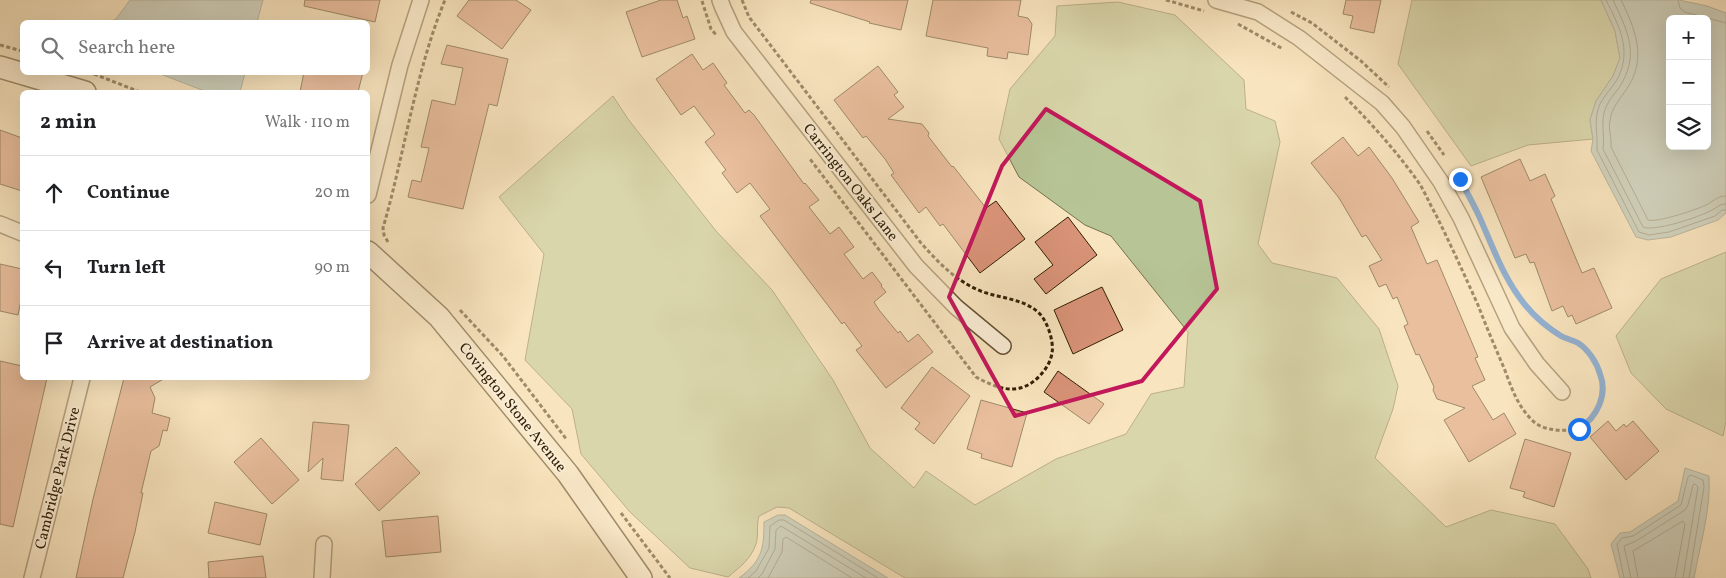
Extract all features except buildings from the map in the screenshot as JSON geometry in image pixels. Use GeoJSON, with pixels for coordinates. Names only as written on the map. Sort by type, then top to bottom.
{"type":"FeatureCollection","features":[{"type":"Feature","properties":{"kind":"street"},"geometry":{"type":"LineString","coordinates":[[370,187],[400,65],[421,0]]}},
{"type":"Feature","properties":{"kind":"street","name":"Carrington Oaks Lane"},"geometry":{"type":"LineString","coordinates":[[720,0],[734,32],[916,266],[956,307],[1004,346]]}},
{"type":"Feature","properties":{"kind":"street"},"geometry":{"type":"LineString","coordinates":[[1213,7],[1258,12],[1299,38],[1382,103],[1403,128],[1441,182],[1461,218],[1512,328],[1537,364],[1562,392]]}},
{"type":"Feature","properties":{"kind":"street"},"geometry":{"type":"LineString","coordinates":[[0,67],[20,73]]}},
{"type":"Feature","properties":{"kind":"street"},"geometry":{"type":"LineString","coordinates":[[27,75],[78,90]]}},
{"type":"Feature","properties":{"kind":"street"},"geometry":{"type":"LineString","coordinates":[[0,224],[20,231]]}},
{"type":"Feature","properties":{"kind":"street","name":"Covington Stone Avenue"},"geometry":{"type":"LineString","coordinates":[[370,254],[439,317],[568,474],[641,578]]}},
{"type":"Feature","properties":{"kind":"street","name":"Cambridge Park Drive"},"geometry":{"type":"LineString","coordinates":[[32,578],[82,380]]}},
{"type":"Feature","properties":{"kind":"street"},"geometry":{"type":"LineString","coordinates":[[322,578],[324,544]]}},
{"type":"Feature","properties":{"kind":"path"},"geometry":{"type":"LineString","coordinates":[[384,235],[383,228],[425,58],[445,0]]}},
{"type":"Feature","properties":{"kind":"path"},"geometry":{"type":"LineString","coordinates":[[1166,0],[1213,7]]}},
{"type":"Feature","properties":{"kind":"path"},"geometry":{"type":"LineString","coordinates":[[1286,9],[1312,23],[1361,61],[1392,90]]}},
{"type":"Feature","properties":{"kind":"path"},"geometry":{"type":"LineString","coordinates":[[1229,21],[1290,53]]}},
{"type":"Feature","properties":{"kind":"path"},"geometry":{"type":"LineString","coordinates":[[0,44],[20,50]]}},
{"type":"Feature","properties":{"kind":"path"},"geometry":{"type":"LineString","coordinates":[[98,75],[135,90]]}},
{"type":"Feature","properties":{"kind":"path"},"geometry":{"type":"LineString","coordinates":[[1340,92],[1376,128],[1420,184],[1446,234],[1520,406],[1531,420],[1548,429],[1560,431],[1579,429],[1590,422],[1600,405],[1603,390],[1601,374],[1594,360],[1584,348],[1546,326],[1526,306],[1506,275]]}},
{"type":"Feature","properties":{"kind":"path"},"geometry":{"type":"LineString","coordinates":[[1426,130],[1446,158]]}},
{"type":"Feature","properties":{"kind":"highlighted area"},"geometry":{"type":"Polygon","coordinates":[[[1046,109],[1200,201],[1217,289],[1142,381],[1015,416],[949,297],[1002,166],[1046,109]]]}},
{"type":"Feature","properties":{"kind":"green space"},"geometry":{"type":"Polygon","coordinates":[[[1412,0],[1601,0],[1615,31],[1620,58],[1613,76],[1596,101],[1590,120],[1593,139],[1528,145],[1471,166],[1398,64],[1412,0]]]}},
{"type":"Feature","properties":{"kind":"green space"},"geometry":{"type":"Polygon","coordinates":[[[1118,2],[1175,15],[1244,80],[1246,109],[1275,121],[1280,142],[1258,244],[1272,263],[1337,278],[1379,329],[1398,386],[1393,409],[1375,458],[1446,527],[1491,510],[1555,524],[1588,569],[1591,578],[905,578],[789,508],[777,507],[759,516],[757,541],[754,549],[745,562],[728,577],[690,568],[630,512],[581,454],[572,409],[525,360],[544,254],[499,197],[613,96],[628,119],[716,231],[772,290],[833,380],[870,448],[914,488],[926,471],[975,505],[1056,459],[1126,434],[1151,394],[1184,387],[1188,332],[1111,236],[1085,225],[1019,177],[999,139],[1010,89],[1055,36],[1057,6],[1118,2]]]}},
{"type":"Feature","properties":{"kind":"green space"},"geometry":{"type":"Polygon","coordinates":[[[1726,252],[1726,421],[1723,436],[1666,409],[1631,373],[1616,336],[1661,279],[1726,252]]]}},
{"type":"Feature","properties":{"kind":"water"},"geometry":{"type":"Polygon","coordinates":[[[130,0],[263,0],[258,20],[114,20],[130,0]]]}},
{"type":"Feature","properties":{"kind":"water"},"geometry":{"type":"Polygon","coordinates":[[[1601,0],[1679,0],[1707,6],[1726,13],[1726,213],[1718,220],[1671,237],[1648,240],[1636,237],[1591,151],[1593,139],[1590,120],[1596,101],[1613,76],[1620,58],[1615,31],[1601,0]]]}},
{"type":"Feature","properties":{"kind":"water"},"geometry":{"type":"Polygon","coordinates":[[[163,75],[244,75],[241,90],[202,90],[163,75]]]}},
{"type":"Feature","properties":{"kind":"water"},"geometry":{"type":"Polygon","coordinates":[[[1685,468],[1709,476],[1707,515],[1694,578],[1620,578],[1611,544],[1620,533],[1630,532],[1678,501],[1685,468]]]}},
{"type":"Feature","properties":{"kind":"water"},"geometry":{"type":"Polygon","coordinates":[[[778,515],[785,515],[888,578],[739,578],[753,566],[760,554],[764,522],[778,515]]]}},
{"type":"Feature","properties":{"kind":"route"},"geometry":{"type":"LineString","coordinates":[[1460,179],[1501,268],[1526,306],[1546,326],[1584,348],[1594,360],[1601,374],[1603,390],[1600,405],[1590,422],[1579,429]]}}]}
